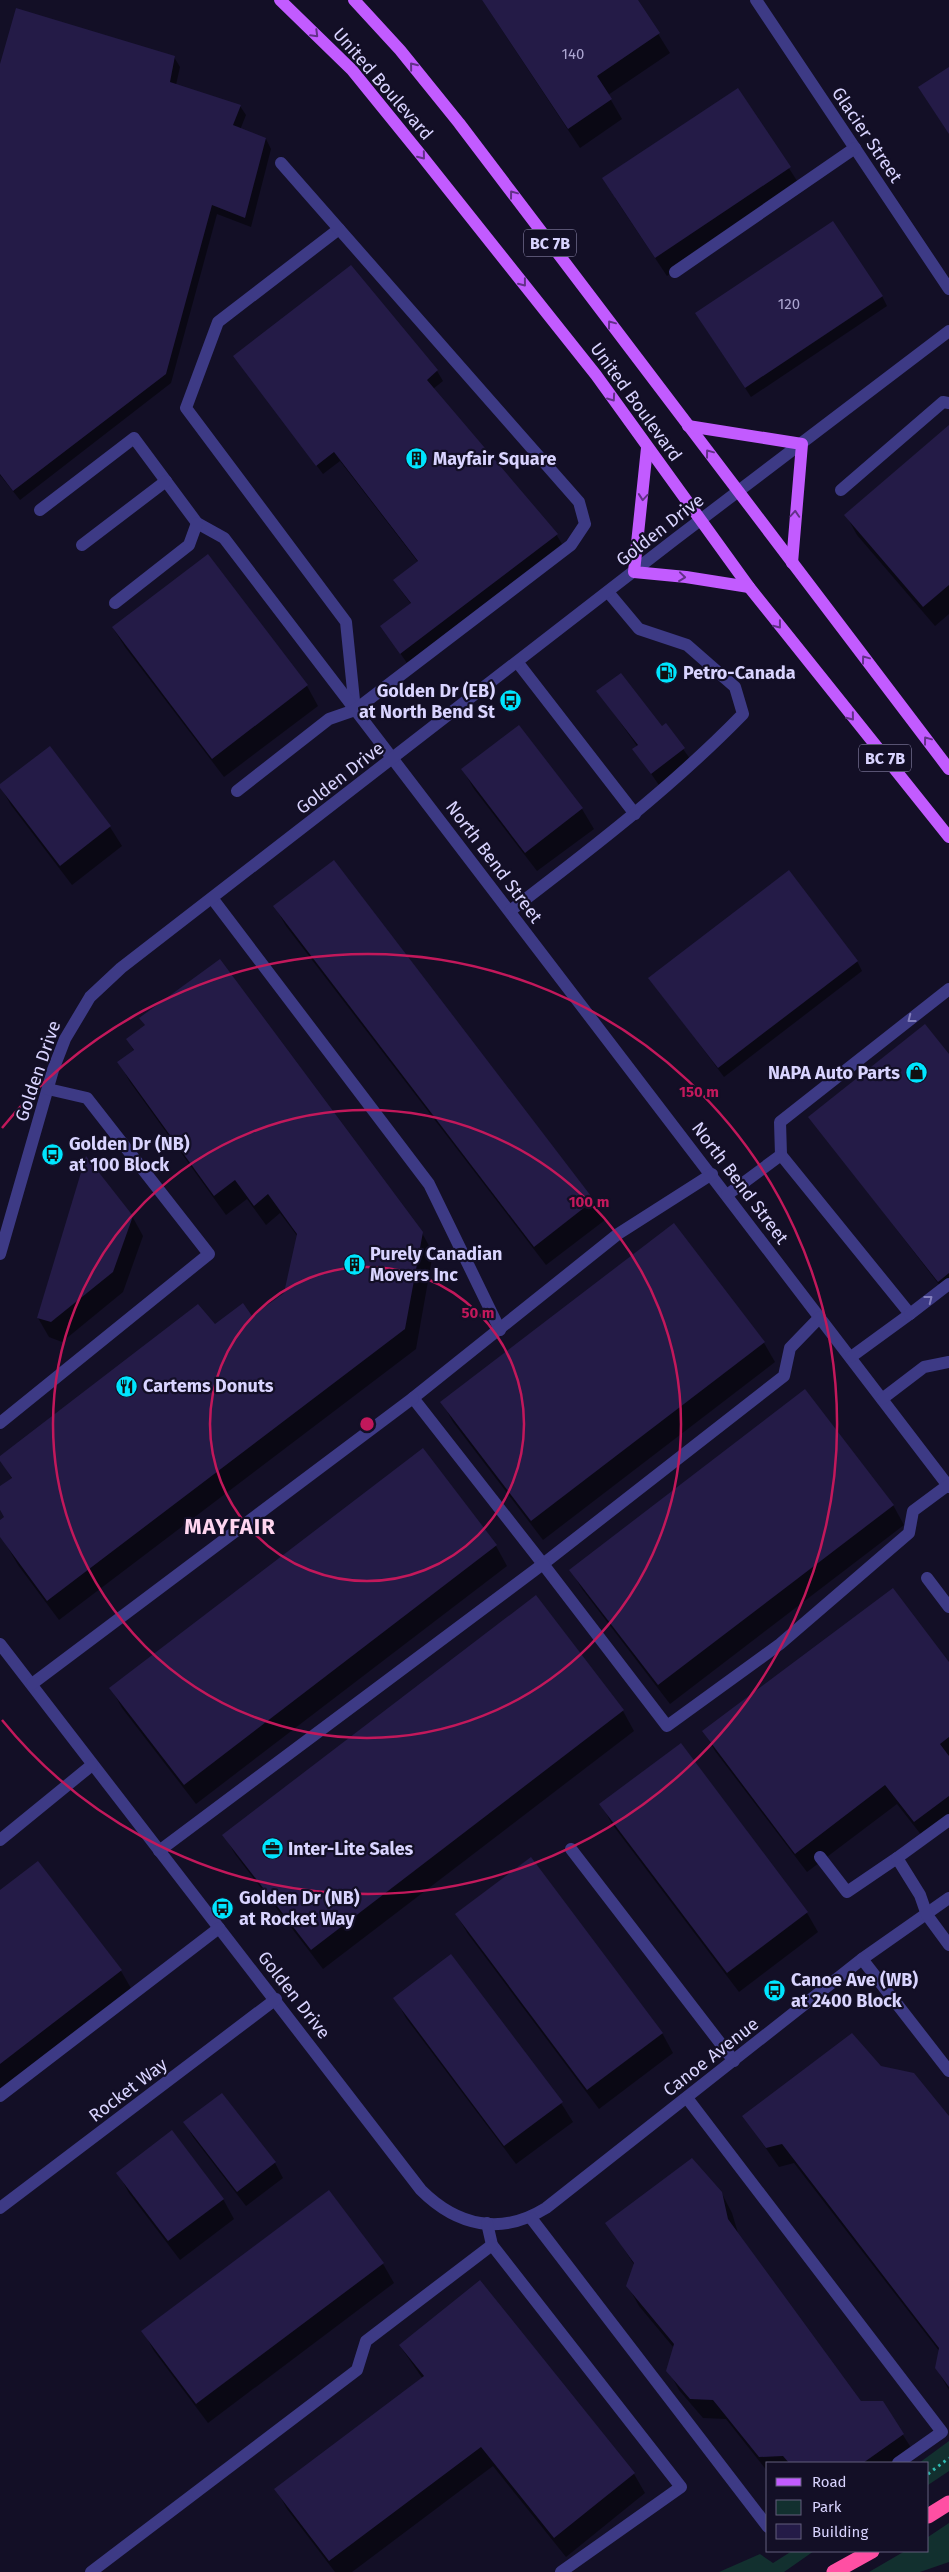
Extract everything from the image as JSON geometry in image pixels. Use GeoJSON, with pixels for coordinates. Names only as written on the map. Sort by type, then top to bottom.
{"type":"FeatureCollection","features":[{"type":"Feature","properties":{"kind":"highway"},"geometry":{"type":"LineString","coordinates":[[929,2515],[949,2502]]}},
{"type":"Feature","properties":{"kind":"highway"},"geometry":{"type":"LineString","coordinates":[[834,2572],[870,2552]]}},
{"type":"Feature","properties":{"kind":"main road","name":"United Boulevard"},"geometry":{"type":"LineString","coordinates":[[280,0],[352,70],[591,368],[748,587],[949,837]]}},
{"type":"Feature","properties":{"kind":"main road","name":"United Boulevard"},"geometry":{"type":"LineString","coordinates":[[354,0],[400,50],[459,123],[949,769]]}},
{"type":"Feature","properties":{"kind":"main road"},"geometry":{"type":"LineString","coordinates":[[688,426],[802,444],[792,563]]}},
{"type":"Feature","properties":{"kind":"main road"},"geometry":{"type":"LineString","coordinates":[[647,448],[634,572],[686,577],[748,587]]}},
{"type":"Feature","properties":{"kind":"street","name":"Glacier Street"},"geometry":{"type":"LineString","coordinates":[[756,0],[949,289]]}},
{"type":"Feature","properties":{"kind":"street"},"geometry":{"type":"LineString","coordinates":[[675,272],[855,148]]}},
{"type":"Feature","properties":{"kind":"street"},"geometry":{"type":"LineString","coordinates":[[237,791],[329,719],[355,710],[570,545],[585,524],[579,502],[281,163]]}},
{"type":"Feature","properties":{"kind":"street"},"geometry":{"type":"LineString","coordinates":[[339,229],[218,322],[186,408],[346,622],[355,710]]}},
{"type":"Feature","properties":{"kind":"street","name":"Golden Drive"},"geometry":{"type":"LineString","coordinates":[[0,1254],[48,1089],[65,1039],[90,997],[120,968],[949,331]]}},
{"type":"Feature","properties":{"kind":"street"},"geometry":{"type":"LineString","coordinates":[[841,490],[943,402],[949,403]]}},
{"type":"Feature","properties":{"kind":"street"},"geometry":{"type":"LineString","coordinates":[[40,510],[134,438],[197,523],[190,545],[115,602]]}},
{"type":"Feature","properties":{"kind":"street"},"geometry":{"type":"LineString","coordinates":[[82,545],[166,481]]}},
{"type":"Feature","properties":{"kind":"street","name":"North Bend Street"},"geometry":{"type":"LineString","coordinates":[[197,523],[224,538],[712,1174],[948,1486]]}},
{"type":"Feature","properties":{"kind":"street"},"geometry":{"type":"LineString","coordinates":[[510,911],[635,814],[703,756],[743,714],[735,687],[688,645],[639,629],[608,592]]}},
{"type":"Feature","properties":{"kind":"street"},"geometry":{"type":"LineString","coordinates":[[518,663],[635,814]]}},
{"type":"Feature","properties":{"kind":"street"},"geometry":{"type":"LineString","coordinates":[[212,898],[429,1184],[500,1330]]}},
{"type":"Feature","properties":{"kind":"street"},"geometry":{"type":"LineString","coordinates":[[910,1314],[781,1154],[780,1122],[949,989]]}},
{"type":"Feature","properties":{"kind":"street"},"geometry":{"type":"LineString","coordinates":[[0,1423],[209,1254],[87,1098],[48,1089]]}},
{"type":"Feature","properties":{"kind":"street"},"geometry":{"type":"LineString","coordinates":[[727,1195],[781,1154]]}},
{"type":"Feature","properties":{"kind":"street"},"geometry":{"type":"LineString","coordinates":[[32,1684],[413,1398],[618,1234],[712,1174]]}},
{"type":"Feature","properties":{"kind":"street"},"geometry":{"type":"LineString","coordinates":[[851,1358],[949,1284]]}},
{"type":"Feature","properties":{"kind":"street"},"geometry":{"type":"LineString","coordinates":[[159,1851],[544,1564],[784,1376],[790,1348],[820,1317]]}},
{"type":"Feature","properties":{"kind":"street"},"geometry":{"type":"LineString","coordinates":[[882,1399],[924,1367],[949,1362]]}},
{"type":"Feature","properties":{"kind":"street"},"geometry":{"type":"LineString","coordinates":[[413,1398],[544,1564],[666,1726],[780,1644],[908,1533],[913,1512],[948,1486]]}},
{"type":"Feature","properties":{"kind":"street"},"geometry":{"type":"LineString","coordinates":[[927,1578],[949,1607]]}},
{"type":"Feature","properties":{"kind":"street","name":"Golden Drive"},"geometry":{"type":"LineString","coordinates":[[0,1644],[92,1765],[276,1999],[421,2190],[447,2213],[461,2219],[487,2223]]}},
{"type":"Feature","properties":{"kind":"street"},"geometry":{"type":"LineString","coordinates":[[0,1840],[92,1765]]}},
{"type":"Feature","properties":{"kind":"street"},"geometry":{"type":"LineString","coordinates":[[820,1857],[847,1892],[949,1820]]}},
{"type":"Feature","properties":{"kind":"street"},"geometry":{"type":"LineString","coordinates":[[570,1849],[734,2061]]}},
{"type":"Feature","properties":{"kind":"street"},"geometry":{"type":"LineString","coordinates":[[897,1858],[920,1895],[927,1915],[949,1945]]}},
{"type":"Feature","properties":{"kind":"street","name":"Canoe Avenue"},"geometry":{"type":"LineString","coordinates":[[487,2223],[502,2224],[531,2218],[556,2201],[862,1959],[949,1898]]}},
{"type":"Feature","properties":{"kind":"street"},"geometry":{"type":"LineString","coordinates":[[0,2096],[219,1928]]}},
{"type":"Feature","properties":{"kind":"street"},"geometry":{"type":"LineString","coordinates":[[862,1959],[949,2071]]}},
{"type":"Feature","properties":{"kind":"street","name":"Rocket Way"},"geometry":{"type":"LineString","coordinates":[[0,2208],[276,1999]]}},
{"type":"Feature","properties":{"kind":"street"},"geometry":{"type":"LineString","coordinates":[[687,2098],[942,2432],[899,2462]]}},
{"type":"Feature","properties":{"kind":"street"},"geometry":{"type":"LineString","coordinates":[[531,2218],[766,2524]]}},
{"type":"Feature","properties":{"kind":"street"},"geometry":{"type":"LineString","coordinates":[[487,2223],[492,2245],[681,2487],[561,2572]]}},
{"type":"Feature","properties":{"kind":"street"},"geometry":{"type":"LineString","coordinates":[[91,2572],[357,2370],[366,2341],[492,2245]]}},
{"type":"Feature","properties":{"kind":"path"},"geometry":{"type":"LineString","coordinates":[[929,2473],[949,2458]]}},
{"type":"Feature","properties":{"kind":"green space"},"geometry":{"type":"Polygon","coordinates":[[[949,2441],[949,2471],[929,2484],[929,2462],[920,2462],[949,2441]]]}},
{"type":"Feature","properties":{"kind":"green space"},"geometry":{"type":"Polygon","coordinates":[[[949,2523],[949,2562],[920,2572],[869,2572],[903,2552],[929,2552],[929,2536],[949,2523]]]}},
{"type":"Feature","properties":{"kind":"green space"},"geometry":{"type":"Polygon","coordinates":[[[790,2552],[813,2552],[784,2572],[719,2572],[760,2554],[773,2563],[790,2552]]]}},
{"type":"Feature","properties":{"kind":"building"},"geometry":{"type":"Polygon","coordinates":[[[482,0],[638,0],[660,33],[597,76],[612,99],[568,129],[482,0]]]}},
{"type":"Feature","properties":{"kind":"building"},"geometry":{"type":"Polygon","coordinates":[[[16,8],[175,56],[170,82],[241,105],[233,125],[266,138],[245,218],[212,205],[166,374],[13,491],[0,474],[0,64],[16,8]]]}},
{"type":"Feature","properties":{"kind":"building"},"geometry":{"type":"Polygon","coordinates":[[[949,67],[949,134],[918,87],[949,67]]]}},
{"type":"Feature","properties":{"kind":"building"},"geometry":{"type":"Polygon","coordinates":[[[738,88],[791,167],[655,258],[602,178],[738,88]]]}},
{"type":"Feature","properties":{"kind":"building"},"geometry":{"type":"Polygon","coordinates":[[[833,221],[883,296],[745,388],[695,313],[833,221]]]}},
{"type":"Feature","properties":{"kind":"building","name":"Mayfair Square"},"geometry":{"type":"Polygon","coordinates":[[[351,265],[438,370],[427,380],[558,534],[400,654],[380,626],[411,603],[393,580],[418,561],[334,452],[316,466],[233,356],[351,265]]]}},
{"type":"Feature","properties":{"kind":"building"},"geometry":{"type":"Polygon","coordinates":[[[949,425],[949,585],[923,607],[844,515],[949,425]]]}},
{"type":"Feature","properties":{"kind":"building"},"geometry":{"type":"Polygon","coordinates":[[[208,554],[308,685],[212,759],[112,627],[208,554]]]}},
{"type":"Feature","properties":{"kind":"building"},"geometry":{"type":"Polygon","coordinates":[[[621,673],[662,726],[666,723],[685,748],[651,774],[632,749],[638,745],[596,691],[621,673]]]}},
{"type":"Feature","properties":{"kind":"building"},"geometry":{"type":"Polygon","coordinates":[[[519,725],[583,808],[525,853],[461,769],[519,725]]]}},
{"type":"Feature","properties":{"kind":"building"},"geometry":{"type":"Polygon","coordinates":[[[50,746],[111,826],[60,866],[0,788],[0,784],[50,746]]]}},
{"type":"Feature","properties":{"kind":"building"},"geometry":{"type":"Polygon","coordinates":[[[334,860],[594,1200],[534,1247],[273,906],[334,860]]]}},
{"type":"Feature","properties":{"kind":"building"},"geometry":{"type":"Polygon","coordinates":[[[789,870],[858,961],[718,1068],[648,978],[789,870]]]}},
{"type":"Feature","properties":{"kind":"building","name":"Purely Canadian Movers Inc"},"geometry":{"type":"Polygon","coordinates":[[[220,959],[423,1232],[405,1329],[47,1601],[0,1537],[0,1520],[4,1517],[0,1510],[0,1486],[12,1478],[0,1461],[0,1456],[198,1304],[215,1324],[243,1303],[252,1316],[284,1293],[297,1234],[268,1194],[254,1206],[235,1180],[214,1196],[117,1062],[134,1050],[126,1039],[145,1025],[139,1018],[220,959]]]}},
{"type":"Feature","properties":{"kind":"building"},"geometry":{"type":"Polygon","coordinates":[[[925,1024],[949,1054],[949,1273],[938,1282],[808,1117],[925,1024]]]}},
{"type":"Feature","properties":{"kind":"building"},"geometry":{"type":"Polygon","coordinates":[[[86,1156],[133,1216],[113,1272],[51,1322],[37,1318],[86,1156]]]}},
{"type":"Feature","properties":{"kind":"building"},"geometry":{"type":"Polygon","coordinates":[[[674,1223],[765,1342],[531,1521],[440,1402],[674,1223]]]}},
{"type":"Feature","properties":{"kind":"building"},"geometry":{"type":"Polygon","coordinates":[[[805,1389],[894,1505],[658,1685],[569,1570],[805,1389]]]}},
{"type":"Feature","properties":{"kind":"building"},"geometry":{"type":"Polygon","coordinates":[[[423,1448],[497,1545],[184,1785],[109,1688],[423,1448]]]}},
{"type":"Feature","properties":{"kind":"building"},"geometry":{"type":"Polygon","coordinates":[[[893,1588],[949,1662],[949,1737],[940,1744],[949,1756],[949,1796],[914,1822],[885,1785],[795,1854],[702,1731],[893,1588]]]}},
{"type":"Feature","properties":{"kind":"building"},"geometry":{"type":"Polygon","coordinates":[[[536,1595],[624,1710],[311,1950],[222,1835],[536,1595]]]}},
{"type":"Feature","properties":{"kind":"building"},"geometry":{"type":"Polygon","coordinates":[[[681,1743],[808,1912],[727,1973],[599,1804],[681,1743]]]}},
{"type":"Feature","properties":{"kind":"building"},"geometry":{"type":"Polygon","coordinates":[[[531,1857],[663,2033],[587,2090],[455,1914],[531,1857]]]}},
{"type":"Feature","properties":{"kind":"building"},"geometry":{"type":"Polygon","coordinates":[[[38,1861],[122,1970],[0,2064],[0,1890],[38,1861]]]}},
{"type":"Feature","properties":{"kind":"building"},"geometry":{"type":"Polygon","coordinates":[[[451,1954],[563,2102],[504,2146],[393,1998],[451,1954]]]}},
{"type":"Feature","properties":{"kind":"building"},"geometry":{"type":"Polygon","coordinates":[[[852,2033],[881,2066],[914,2073],[949,2116],[949,2387],[935,2368],[939,2348],[782,2144],[766,2148],[742,2116],[852,2033]]]}},
{"type":"Feature","properties":{"kind":"building"},"geometry":{"type":"Polygon","coordinates":[[[222,2093],[276,2162],[237,2192],[183,2122],[222,2093]]]}},
{"type":"Feature","properties":{"kind":"building"},"geometry":{"type":"Polygon","coordinates":[[[172,2130],[224,2199],[168,2241],[116,2173],[172,2130]]]}},
{"type":"Feature","properties":{"kind":"building"},"geometry":{"type":"Polygon","coordinates":[[[692,2158],[722,2192],[728,2219],[861,2401],[883,2401],[904,2434],[864,2462],[788,2462],[783,2456],[759,2457],[713,2400],[690,2399],[666,2371],[674,2344],[626,2286],[634,2263],[605,2223],[692,2158]]]}},
{"type":"Feature","properties":{"kind":"building"},"geometry":{"type":"Polygon","coordinates":[[[329,2190],[384,2263],[196,2404],[141,2331],[329,2190]]]}},
{"type":"Feature","properties":{"kind":"building"},"geometry":{"type":"Polygon","coordinates":[[[480,2280],[635,2473],[554,2538],[481,2447],[329,2561],[274,2489],[424,2376],[399,2345],[480,2280]]]}},
{"type":"Feature","properties":{"kind":"place","name":"Mayfair Square"},"geometry":{"type":"Point","coordinates":[417,459]}},
{"type":"Feature","properties":{"kind":"place","name":"Petro-Canada"},"geometry":{"type":"Point","coordinates":[667,673]}},
{"type":"Feature","properties":{"kind":"place","name":"Golden Dr (EB) at North Bend St"},"geometry":{"type":"Point","coordinates":[511,701]}},
{"type":"Feature","properties":{"kind":"place","name":"NAPA Auto Parts"},"geometry":{"type":"Point","coordinates":[916,1073]}},
{"type":"Feature","properties":{"kind":"place","name":"Golden Dr (NB) at 100 Block"},"geometry":{"type":"Point","coordinates":[53,1154]}},
{"type":"Feature","properties":{"kind":"place","name":"Purely Canadian Movers Inc"},"geometry":{"type":"Point","coordinates":[354,1264]}},
{"type":"Feature","properties":{"kind":"place","name":"Cartems Donuts"},"geometry":{"type":"Point","coordinates":[127,1386]}},
{"type":"Feature","properties":{"kind":"place","name":"Inter-Lite Sales"},"geometry":{"type":"Point","coordinates":[272,1849]}},
{"type":"Feature","properties":{"kind":"place","name":"Golden Dr (NB) at Rocket Way"},"geometry":{"type":"Point","coordinates":[223,1908]}},
{"type":"Feature","properties":{"kind":"place","name":"Canoe Ave (WB) at 2400 Block"},"geometry":{"type":"Point","coordinates":[775,1990]}},
{"type":"Feature","properties":{"kind":"district","name":"MAYFAIR"},"geometry":{"type":"Point","coordinates":[230,1526]}}]}
